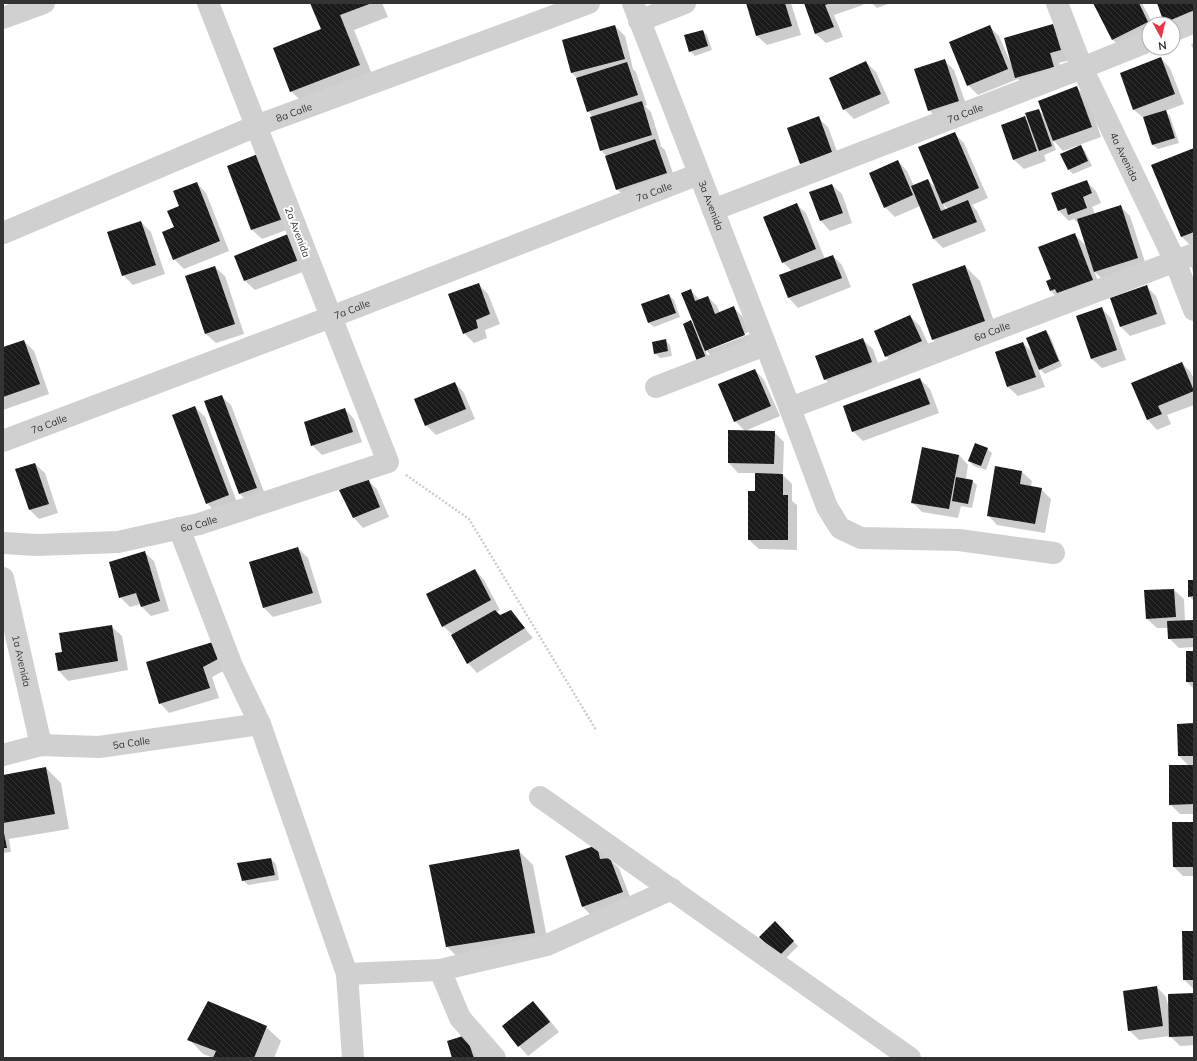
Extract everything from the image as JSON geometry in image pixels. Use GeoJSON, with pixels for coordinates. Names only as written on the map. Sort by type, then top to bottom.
{"type":"FeatureCollection","features":[{"type":"Feature","properties":{"kind":"street"},"geometry":{"type":"LineString","coordinates":[[3,18],[44,3]]}},
{"type":"Feature","properties":{"kind":"street","name":"2a Avenida"},"geometry":{"type":"LineString","coordinates":[[208,3],[388,462]]}},
{"type":"Feature","properties":{"kind":"street","name":"8a Calle"},"geometry":{"type":"LineString","coordinates":[[3,233],[256,126],[588,3]]}},
{"type":"Feature","properties":{"kind":"street"},"geometry":{"type":"LineString","coordinates":[[636,12],[685,3]]}},
{"type":"Feature","properties":{"kind":"street","name":"4a Avenida"},"geometry":{"type":"LineString","coordinates":[[1057,3],[1082,68],[1185,257],[1194,310]]}},
{"type":"Feature","properties":{"kind":"street","name":"3a Avenida"},"geometry":{"type":"LineString","coordinates":[[636,12],[827,507],[840,528],[861,538],[959,540],[1054,553]]}},
{"type":"Feature","properties":{"kind":"street"},"geometry":{"type":"LineString","coordinates":[[1181,28],[1194,22]]}},
{"type":"Feature","properties":{"kind":"street","name":"7a Calle"},"geometry":{"type":"LineString","coordinates":[[713,210],[1141,44]]}},
{"type":"Feature","properties":{"kind":"street","name":"7a Calle"},"geometry":{"type":"LineString","coordinates":[[3,441],[331,318],[699,174]]}},
{"type":"Feature","properties":{"kind":"street","name":"6a Calle"},"geometry":{"type":"LineString","coordinates":[[790,408],[1185,257]]}},
{"type":"Feature","properties":{"kind":"street"},"geometry":{"type":"LineString","coordinates":[[656,387],[765,345]]}},
{"type":"Feature","properties":{"kind":"street","name":"6a Calle"},"geometry":{"type":"LineString","coordinates":[[3,543],[37,545],[118,542],[199,524],[388,462]]}},
{"type":"Feature","properties":{"kind":"street"},"geometry":{"type":"LineString","coordinates":[[179,528],[232,666],[260,724],[347,974],[353,1058]]}},
{"type":"Feature","properties":{"kind":"street","name":"1a Avenida"},"geometry":{"type":"LineString","coordinates":[[3,578],[41,744]]}},
{"type":"Feature","properties":{"kind":"street","name":"5a Calle"},"geometry":{"type":"LineString","coordinates":[[3,755],[41,744],[99,747],[260,724]]}},
{"type":"Feature","properties":{"kind":"street"},"geometry":{"type":"LineString","coordinates":[[540,797],[910,1058]]}},
{"type":"Feature","properties":{"kind":"street"},"geometry":{"type":"LineString","coordinates":[[347,974],[440,970],[546,945],[672,889]]}},
{"type":"Feature","properties":{"kind":"street"},"geometry":{"type":"LineString","coordinates":[[440,970],[460,1018],[495,1058]]}},
{"type":"Feature","properties":{"kind":"path"},"geometry":{"type":"LineString","coordinates":[[388,462],[469,519],[596,730]]}},
{"type":"Feature","properties":{"kind":"building"},"geometry":{"type":"Polygon","coordinates":[[[310,3],[372,3],[340,15],[360,65],[290,92],[273,48],[321,29],[310,3]]]}},
{"type":"Feature","properties":{"kind":"building"},"geometry":{"type":"Polygon","coordinates":[[[746,3],[785,3],[792,26],[756,36],[746,3]]]}},
{"type":"Feature","properties":{"kind":"building"},"geometry":{"type":"Polygon","coordinates":[[[804,3],[831,3],[825,5],[834,27],[815,34],[804,3]]]}},
{"type":"Feature","properties":{"kind":"building"},"geometry":{"type":"Polygon","coordinates":[[[1093,3],[1139,3],[1145,16],[1141,16],[1141,26],[1112,40],[1093,3]]]}},
{"type":"Feature","properties":{"kind":"building"},"geometry":{"type":"Polygon","coordinates":[[[1157,3],[1194,3],[1194,12],[1181,17],[1162,16],[1157,3]]]}},
{"type":"Feature","properties":{"kind":"building"},"geometry":{"type":"Polygon","coordinates":[[[1053,24],[1061,50],[1050,53],[1054,67],[1015,78],[1004,38],[1053,24]]]}},
{"type":"Feature","properties":{"kind":"building"},"geometry":{"type":"Polygon","coordinates":[[[615,25],[625,59],[571,73],[562,40],[615,25]]]}},
{"type":"Feature","properties":{"kind":"building"},"geometry":{"type":"Polygon","coordinates":[[[990,25],[1008,69],[967,86],[949,42],[990,25]]]}},
{"type":"Feature","properties":{"kind":"building"},"geometry":{"type":"Polygon","coordinates":[[[703,30],[708,46],[689,52],[684,35],[703,30]]]}},
{"type":"Feature","properties":{"kind":"building"},"geometry":{"type":"Polygon","coordinates":[[[1161,57],[1175,94],[1133,110],[1120,73],[1161,57]]]}},
{"type":"Feature","properties":{"kind":"building"},"geometry":{"type":"Polygon","coordinates":[[[945,59],[959,101],[928,111],[914,69],[945,59]]]}},
{"type":"Feature","properties":{"kind":"building"},"geometry":{"type":"Polygon","coordinates":[[[866,61],[881,94],[843,110],[829,78],[866,61]]]}},
{"type":"Feature","properties":{"kind":"building"},"geometry":{"type":"Polygon","coordinates":[[[627,62],[638,95],[587,112],[576,78],[627,62]]]}},
{"type":"Feature","properties":{"kind":"building"},"geometry":{"type":"Polygon","coordinates":[[[1077,86],[1092,127],[1053,141],[1038,101],[1077,86]]]}},
{"type":"Feature","properties":{"kind":"building"},"geometry":{"type":"Polygon","coordinates":[[[642,101],[652,135],[600,151],[590,117],[642,101]]]}},
{"type":"Feature","properties":{"kind":"building"},"geometry":{"type":"Polygon","coordinates":[[[1039,109],[1052,146],[1039,151],[1025,113],[1039,109]]]}},
{"type":"Feature","properties":{"kind":"building"},"geometry":{"type":"Polygon","coordinates":[[[1166,110],[1175,138],[1152,145],[1143,117],[1166,110]]]}},
{"type":"Feature","properties":{"kind":"building"},"geometry":{"type":"Polygon","coordinates":[[[819,116],[832,152],[800,164],[787,128],[819,116]]]}},
{"type":"Feature","properties":{"kind":"building"},"geometry":{"type":"Polygon","coordinates":[[[1025,116],[1037,151],[1013,160],[1001,125],[1025,116]]]}},
{"type":"Feature","properties":{"kind":"building"},"geometry":{"type":"Polygon","coordinates":[[[955,132],[979,188],[942,204],[918,147],[955,132]]]}},
{"type":"Feature","properties":{"kind":"building"},"geometry":{"type":"Polygon","coordinates":[[[655,139],[667,173],[616,190],[605,156],[655,139]]]}},
{"type":"Feature","properties":{"kind":"building"},"geometry":{"type":"Polygon","coordinates":[[[1081,145],[1088,161],[1068,170],[1060,154],[1081,145]]]}},
{"type":"Feature","properties":{"kind":"building"},"geometry":{"type":"Polygon","coordinates":[[[1194,148],[1194,232],[1181,237],[1151,165],[1194,148]]]}},
{"type":"Feature","properties":{"kind":"building"},"geometry":{"type":"Polygon","coordinates":[[[258,154],[283,219],[251,230],[227,166],[258,154]]]}},
{"type":"Feature","properties":{"kind":"building"},"geometry":{"type":"Polygon","coordinates":[[[898,160],[913,195],[884,208],[869,173],[898,160]]]}},
{"type":"Feature","properties":{"kind":"building"},"geometry":{"type":"Polygon","coordinates":[[[928,179],[941,211],[968,200],[977,222],[933,239],[911,186],[928,179]]]}},
{"type":"Feature","properties":{"kind":"building"},"geometry":{"type":"Polygon","coordinates":[[[1087,180],[1092,193],[1083,197],[1087,208],[1068,215],[1066,208],[1058,211],[1051,193],[1087,180]]]}},
{"type":"Feature","properties":{"kind":"building"},"geometry":{"type":"Polygon","coordinates":[[[197,182],[220,241],[173,260],[162,232],[174,227],[167,211],[179,206],[173,191],[197,182]]]}},
{"type":"Feature","properties":{"kind":"building"},"geometry":{"type":"Polygon","coordinates":[[[832,184],[843,213],[820,221],[809,192],[832,184]]]}},
{"type":"Feature","properties":{"kind":"building"},"geometry":{"type":"Polygon","coordinates":[[[797,203],[816,249],[782,263],[763,217],[797,203]]]}},
{"type":"Feature","properties":{"kind":"building"},"geometry":{"type":"Polygon","coordinates":[[[1121,205],[1138,258],[1094,272],[1077,219],[1121,205]]]}},
{"type":"Feature","properties":{"kind":"building"},"geometry":{"type":"Polygon","coordinates":[[[141,221],[156,265],[122,276],[107,232],[141,221]]]}},
{"type":"Feature","properties":{"kind":"building"},"geometry":{"type":"Polygon","coordinates":[[[1075,233],[1093,280],[1057,293],[1055,289],[1050,291],[1046,281],[1051,279],[1038,247],[1075,233]]]}},
{"type":"Feature","properties":{"kind":"building"},"geometry":{"type":"Polygon","coordinates":[[[288,234],[299,260],[244,281],[234,256],[288,234]]]}},
{"type":"Feature","properties":{"kind":"building"},"geometry":{"type":"Polygon","coordinates":[[[833,255],[842,278],[788,298],[779,275],[833,255]]]}},
{"type":"Feature","properties":{"kind":"building"},"geometry":{"type":"Polygon","coordinates":[[[965,265],[985,321],[932,340],[912,284],[965,265]]]}},
{"type":"Feature","properties":{"kind":"building"},"geometry":{"type":"Polygon","coordinates":[[[215,266],[235,324],[205,334],[185,276],[215,266]]]}},
{"type":"Feature","properties":{"kind":"building"},"geometry":{"type":"Polygon","coordinates":[[[479,283],[490,314],[476,320],[478,328],[463,334],[448,294],[479,283]]]}},
{"type":"Feature","properties":{"kind":"building"},"geometry":{"type":"Polygon","coordinates":[[[1147,285],[1157,314],[1120,327],[1110,298],[1147,285]]]}},
{"type":"Feature","properties":{"kind":"building"},"geometry":{"type":"Polygon","coordinates":[[[691,289],[695,301],[708,296],[715,314],[734,306],[745,335],[705,351],[681,293],[691,289]]]}},
{"type":"Feature","properties":{"kind":"building"},"geometry":{"type":"Polygon","coordinates":[[[669,294],[676,313],[648,323],[641,304],[669,294]]]}},
{"type":"Feature","properties":{"kind":"building"},"geometry":{"type":"Polygon","coordinates":[[[1102,307],[1117,350],[1091,359],[1076,316],[1102,307]]]}},
{"type":"Feature","properties":{"kind":"building"},"geometry":{"type":"Polygon","coordinates":[[[910,315],[922,341],[885,357],[874,331],[910,315]]]}},
{"type":"Feature","properties":{"kind":"building"},"geometry":{"type":"Polygon","coordinates":[[[691,320],[706,358],[697,361],[683,324],[691,320]]]}},
{"type":"Feature","properties":{"kind":"building"},"geometry":{"type":"Polygon","coordinates":[[[1046,330],[1059,361],[1039,370],[1026,338],[1046,330]]]}},
{"type":"Feature","properties":{"kind":"building"},"geometry":{"type":"Polygon","coordinates":[[[863,338],[872,362],[824,380],[815,356],[863,338]]]}},
{"type":"Feature","properties":{"kind":"building"},"geometry":{"type":"Polygon","coordinates":[[[666,339],[668,351],[654,354],[652,342],[666,339]]]}},
{"type":"Feature","properties":{"kind":"building"},"geometry":{"type":"Polygon","coordinates":[[[24,340],[40,384],[3,397],[3,347],[24,340]]]}},
{"type":"Feature","properties":{"kind":"building"},"geometry":{"type":"Polygon","coordinates":[[[1023,342],[1036,377],[1007,387],[995,352],[1023,342]]]}},
{"type":"Feature","properties":{"kind":"building"},"geometry":{"type":"Polygon","coordinates":[[[1182,362],[1194,391],[1158,406],[1162,414],[1147,420],[1131,383],[1182,362]]]}},
{"type":"Feature","properties":{"kind":"building"},"geometry":{"type":"Polygon","coordinates":[[[755,369],[771,406],[734,422],[718,384],[755,369]]]}},
{"type":"Feature","properties":{"kind":"building"},"geometry":{"type":"Polygon","coordinates":[[[920,378],[930,404],[852,432],[843,406],[920,378]]]}},
{"type":"Feature","properties":{"kind":"building"},"geometry":{"type":"Polygon","coordinates":[[[455,382],[466,409],[425,426],[414,399],[455,382]]]}},
{"type":"Feature","properties":{"kind":"building"},"geometry":{"type":"Polygon","coordinates":[[[222,395],[257,488],[239,494],[204,401],[222,395]]]}},
{"type":"Feature","properties":{"kind":"building"},"geometry":{"type":"Polygon","coordinates":[[[195,406],[229,495],[206,504],[172,415],[195,406]]]}},
{"type":"Feature","properties":{"kind":"building"},"geometry":{"type":"Polygon","coordinates":[[[345,408],[353,432],[311,446],[304,422],[345,408]]]}},
{"type":"Feature","properties":{"kind":"building"},"geometry":{"type":"Polygon","coordinates":[[[728,430],[775,431],[774,464],[728,463],[728,430]]]}},
{"type":"Feature","properties":{"kind":"building"},"geometry":{"type":"Polygon","coordinates":[[[975,443],[988,448],[981,466],[968,461],[975,443]]]}},
{"type":"Feature","properties":{"kind":"building"},"geometry":{"type":"Polygon","coordinates":[[[922,447],[959,455],[949,509],[911,503],[922,447]]]}},
{"type":"Feature","properties":{"kind":"building"},"geometry":{"type":"Polygon","coordinates":[[[35,463],[49,504],[29,510],[15,469],[35,463]]]}},
{"type":"Feature","properties":{"kind":"building"},"geometry":{"type":"Polygon","coordinates":[[[995,466],[1022,471],[1020,484],[1042,488],[1035,524],[987,516],[995,466]]]}},
{"type":"Feature","properties":{"kind":"building"},"geometry":{"type":"Polygon","coordinates":[[[755,473],[783,474],[783,495],[788,495],[788,540],[748,540],[748,491],[755,491],[755,473]]]}},
{"type":"Feature","properties":{"kind":"building"},"geometry":{"type":"Polygon","coordinates":[[[956,477],[973,480],[968,504],[952,501],[956,477]]]}},
{"type":"Feature","properties":{"kind":"building"},"geometry":{"type":"Polygon","coordinates":[[[368,478],[380,507],[353,518],[339,490],[368,478]]]}},
{"type":"Feature","properties":{"kind":"building"},"geometry":{"type":"Polygon","coordinates":[[[298,547],[313,593],[263,608],[249,562],[298,547]]]}},
{"type":"Feature","properties":{"kind":"building"},"geometry":{"type":"Polygon","coordinates":[[[145,551],[160,601],[141,607],[136,593],[119,598],[109,562],[145,551]]]}},
{"type":"Feature","properties":{"kind":"building"},"geometry":{"type":"Polygon","coordinates":[[[475,569],[491,600],[442,627],[426,594],[475,569]]]}},
{"type":"Feature","properties":{"kind":"building"},"geometry":{"type":"Polygon","coordinates":[[[1188,580],[1194,580],[1194,596],[1188,597],[1188,580]]]}},
{"type":"Feature","properties":{"kind":"building"},"geometry":{"type":"Polygon","coordinates":[[[1174,589],[1176,617],[1146,619],[1144,590],[1174,589]]]}},
{"type":"Feature","properties":{"kind":"building"},"geometry":{"type":"Polygon","coordinates":[[[495,610],[500,615],[511,610],[525,628],[467,664],[451,635],[495,610]]]}},
{"type":"Feature","properties":{"kind":"building"},"geometry":{"type":"Polygon","coordinates":[[[1194,620],[1194,638],[1168,639],[1167,621],[1194,620]]]}},
{"type":"Feature","properties":{"kind":"building"},"geometry":{"type":"Polygon","coordinates":[[[112,625],[118,661],[58,671],[55,653],[62,652],[59,633],[112,625]]]}},
{"type":"Feature","properties":{"kind":"building"},"geometry":{"type":"Polygon","coordinates":[[[213,642],[218,659],[203,667],[210,688],[159,704],[146,662],[213,642]]]}},
{"type":"Feature","properties":{"kind":"building"},"geometry":{"type":"Polygon","coordinates":[[[1186,651],[1194,651],[1194,682],[1186,682],[1186,651]]]}},
{"type":"Feature","properties":{"kind":"building"},"geometry":{"type":"Polygon","coordinates":[[[1194,723],[1194,756],[1178,756],[1177,724],[1194,723]]]}},
{"type":"Feature","properties":{"kind":"building"},"geometry":{"type":"Polygon","coordinates":[[[1169,765],[1194,765],[1194,804],[1169,805],[1169,765]]]}},
{"type":"Feature","properties":{"kind":"building"},"geometry":{"type":"Polygon","coordinates":[[[46,767],[55,814],[3,823],[3,775],[46,767]]]}},
{"type":"Feature","properties":{"kind":"building"},"geometry":{"type":"Polygon","coordinates":[[[1172,822],[1194,822],[1194,867],[1173,867],[1172,822]]]}},
{"type":"Feature","properties":{"kind":"building"},"geometry":{"type":"Polygon","coordinates":[[[3,828],[7,848],[3,848],[3,828]]]}},
{"type":"Feature","properties":{"kind":"building"},"geometry":{"type":"Polygon","coordinates":[[[597,845],[600,859],[610,858],[623,892],[582,907],[565,856],[597,845]]]}},
{"type":"Feature","properties":{"kind":"building"},"geometry":{"type":"Polygon","coordinates":[[[519,849],[535,933],[446,947],[429,865],[519,849]]]}},
{"type":"Feature","properties":{"kind":"building"},"geometry":{"type":"Polygon","coordinates":[[[271,858],[275,875],[242,881],[237,863],[271,858]]]}},
{"type":"Feature","properties":{"kind":"building"},"geometry":{"type":"Polygon","coordinates":[[[775,921],[794,941],[779,956],[759,937],[775,921]]]}},
{"type":"Feature","properties":{"kind":"building"},"geometry":{"type":"Polygon","coordinates":[[[1182,931],[1194,931],[1194,980],[1183,980],[1182,931]]]}},
{"type":"Feature","properties":{"kind":"building"},"geometry":{"type":"Polygon","coordinates":[[[1157,986],[1163,1026],[1128,1031],[1123,991],[1157,986]]]}},
{"type":"Feature","properties":{"kind":"building"},"geometry":{"type":"Polygon","coordinates":[[[1194,993],[1194,1036],[1169,1037],[1168,994],[1194,993]]]}},
{"type":"Feature","properties":{"kind":"building"},"geometry":{"type":"Polygon","coordinates":[[[208,1001],[267,1026],[254,1058],[213,1058],[216,1051],[187,1040],[208,1001]]]}},
{"type":"Feature","properties":{"kind":"building"},"geometry":{"type":"Polygon","coordinates":[[[533,1001],[550,1022],[518,1047],[502,1026],[533,1001]]]}},
{"type":"Feature","properties":{"kind":"building"},"geometry":{"type":"Polygon","coordinates":[[[466,1035],[474,1058],[452,1058],[447,1041],[466,1035]]]}}]}
